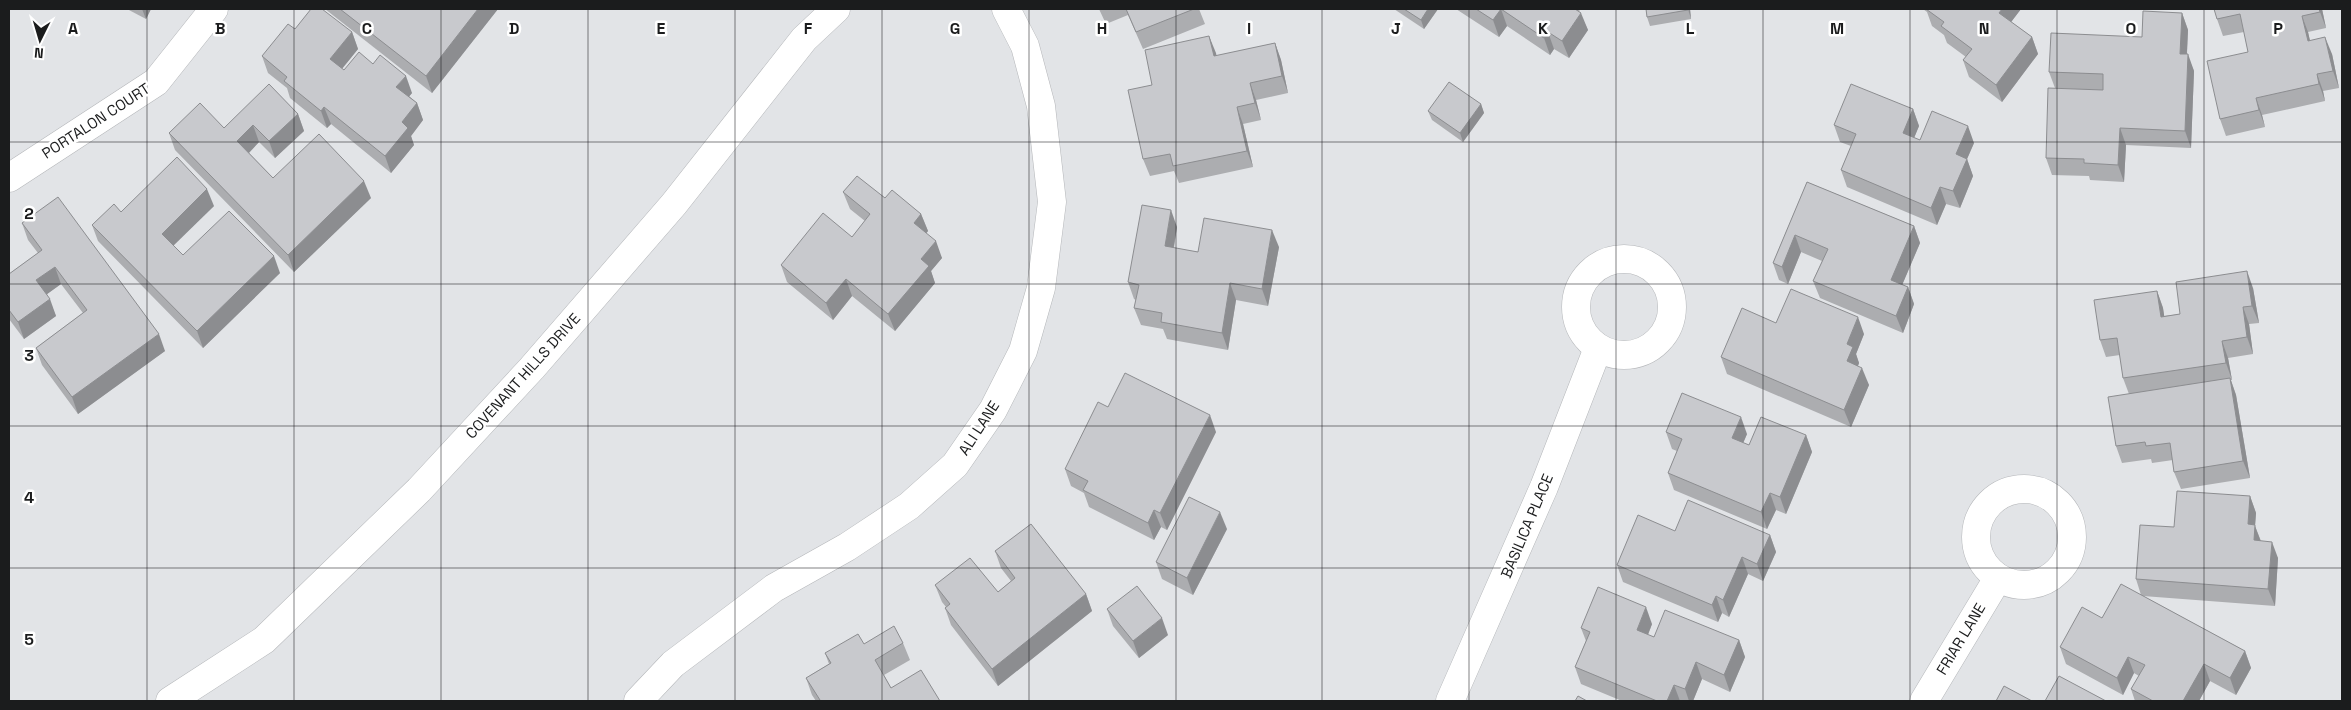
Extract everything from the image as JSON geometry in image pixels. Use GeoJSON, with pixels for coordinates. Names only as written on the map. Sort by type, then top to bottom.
{"type":"FeatureCollection","features":[{"type":"Feature","properties":{"kind":"street","name":"PORTALON COURT"},"geometry":{"type":"LineString","coordinates":[[9,178],[156,82],[214,9]]}},
{"type":"Feature","properties":{"kind":"street","name":"COVENANT HILLS DRIVE"},"geometry":{"type":"LineString","coordinates":[[170,701],[264,640],[419,490],[532,368],[674,204],[804,39],[836,9]]}},
{"type":"Feature","properties":{"kind":"street","name":"ALI LANE"},"geometry":{"type":"LineString","coordinates":[[638,701],[673,664],[774,588],[847,547],[909,506],[955,465],[993,410],[1023,351],[1041,288],[1052,202],[1041,106],[1025,46],[1006,9]]}},
{"type":"Feature","properties":{"kind":"street","name":"BASILICA PLACE"},"geometry":{"type":"LineString","coordinates":[[1450,701],[1544,488],[1598,348]]}},
{"type":"Feature","properties":{"kind":"street","name":"FRIAR LANE"},"geometry":{"type":"LineString","coordinates":[[1924,701],[1998,578]]}},
{"type":"Feature","properties":{"kind":"building"},"geometry":{"type":"Polygon","coordinates":[[[311,9],[322,9],[352,32],[330,59],[344,70],[359,52],[373,64],[380,55],[406,76],[396,87],[417,103],[402,122],[408,128],[385,156],[324,107],[321,111],[284,81],[287,77],[262,56],[288,24],[295,29],[311,9]]]}},
{"type":"Feature","properties":{"kind":"building"},"geometry":{"type":"Polygon","coordinates":[[[340,9],[478,9],[426,76],[340,9]]]}},
{"type":"Feature","properties":{"kind":"building"},"geometry":{"type":"Polygon","coordinates":[[[1126,9],[1194,9],[1136,32],[1126,9]]]}},
{"type":"Feature","properties":{"kind":"building"},"geometry":{"type":"Polygon","coordinates":[[[1404,9],[1428,9],[1421,20],[1404,9]]]}},
{"type":"Feature","properties":{"kind":"building"},"geometry":{"type":"Polygon","coordinates":[[[1476,9],[1501,9],[1493,20],[1476,9]]]}},
{"type":"Feature","properties":{"kind":"building"},"geometry":{"type":"Polygon","coordinates":[[[1501,9],[1575,9],[1581,13],[1562,41],[1548,32],[1544,38],[1501,9]]]}},
{"type":"Feature","properties":{"kind":"building"},"geometry":{"type":"Polygon","coordinates":[[[1646,9],[1688,9],[1688,10],[1647,17],[1646,9]]]}},
{"type":"Feature","properties":{"kind":"building"},"geometry":{"type":"Polygon","coordinates":[[[1926,9],[2002,9],[1999,13],[2032,37],[1996,85],[1963,60],[1972,49],[1941,26],[1944,22],[1926,9]]]}},
{"type":"Feature","properties":{"kind":"building"},"geometry":{"type":"Polygon","coordinates":[[[2214,9],[2319,9],[2320,12],[2302,16],[2308,41],[2325,37],[2333,71],[2317,74],[2319,84],[2256,98],[2259,110],[2220,119],[2207,61],[2248,52],[2240,14],[2217,19],[2214,9]]]}},
{"type":"Feature","properties":{"kind":"building"},"geometry":{"type":"Polygon","coordinates":[[[2143,11],[2182,13],[2180,54],[2188,54],[2185,131],[2120,128],[2118,165],[2084,163],[2084,159],[2046,158],[2048,88],[2103,90],[2103,74],[2049,72],[2051,33],[2142,37],[2143,11]]]}},
{"type":"Feature","properties":{"kind":"building"},"geometry":{"type":"Polygon","coordinates":[[[1209,36],[1214,56],[1275,43],[1282,76],[1250,83],[1255,103],[1237,107],[1247,151],[1173,166],[1170,154],[1143,159],[1128,90],[1152,85],[1145,50],[1209,36]]]}},
{"type":"Feature","properties":{"kind":"building"},"geometry":{"type":"Polygon","coordinates":[[[1449,82],[1481,104],[1460,133],[1428,111],[1449,82]]]}},
{"type":"Feature","properties":{"kind":"building"},"geometry":{"type":"Polygon","coordinates":[[[269,84],[298,114],[269,141],[253,125],[237,141],[273,178],[319,134],[364,181],[288,255],[169,133],[200,103],[224,128],[269,84]]]}},
{"type":"Feature","properties":{"kind":"building"},"geometry":{"type":"Polygon","coordinates":[[[1851,84],[1913,109],[1903,133],[1920,140],[1932,111],[1968,126],[1956,154],[1967,159],[1953,191],[1940,187],[1931,208],[1841,170],[1856,134],[1834,125],[1851,84]]]}},
{"type":"Feature","properties":{"kind":"building"},"geometry":{"type":"Polygon","coordinates":[[[177,157],[207,189],[162,234],[183,255],[229,211],[274,256],[197,331],[92,225],[114,204],[121,212],[177,157]]]}},
{"type":"Feature","properties":{"kind":"building"},"geometry":{"type":"Polygon","coordinates":[[[857,176],[885,198],[892,190],[921,214],[914,223],[936,241],[921,259],[929,266],[888,314],[846,279],[826,303],[781,265],[823,213],[852,237],[870,214],[843,192],[857,176]]]}},
{"type":"Feature","properties":{"kind":"building"},"geometry":{"type":"Polygon","coordinates":[[[1807,182],[1914,226],[1891,280],[1908,287],[1896,316],[1813,281],[1828,249],[1795,235],[1782,267],[1773,263],[1807,182]]]}},
{"type":"Feature","properties":{"kind":"building"},"geometry":{"type":"Polygon","coordinates":[[[58,197],[159,334],[72,397],[36,348],[87,310],[55,267],[36,280],[50,299],[18,322],[9,310],[9,274],[42,250],[22,223],[58,197]]]}},
{"type":"Feature","properties":{"kind":"building"},"geometry":{"type":"Polygon","coordinates":[[[1142,205],[1171,210],[1165,246],[1198,252],[1204,218],[1272,230],[1262,289],[1230,283],[1222,333],[1161,322],[1162,313],[1134,308],[1139,285],[1128,282],[1142,205]]]}},
{"type":"Feature","properties":{"kind":"building"},"geometry":{"type":"Polygon","coordinates":[[[2247,271],[2252,306],[2243,307],[2247,337],[2222,341],[2226,363],[2123,378],[2117,338],[2100,340],[2094,300],[2157,291],[2161,317],[2180,314],[2176,282],[2247,271]]]}},
{"type":"Feature","properties":{"kind":"building"},"geometry":{"type":"Polygon","coordinates":[[[1791,289],[1858,317],[1847,344],[1853,347],[1847,361],[1862,368],[1844,410],[1721,357],[1742,308],[1776,323],[1791,289]]]}},
{"type":"Feature","properties":{"kind":"building"},"geometry":{"type":"Polygon","coordinates":[[[1125,373],[1210,415],[1160,513],[1154,510],[1148,523],[1083,490],[1088,481],[1065,469],[1098,402],[1108,407],[1125,373]]]}},
{"type":"Feature","properties":{"kind":"building"},"geometry":{"type":"Polygon","coordinates":[[[2230,378],[2243,461],[2174,472],[2170,443],[2146,446],[2145,442],[2116,446],[2108,397],[2230,378]]]}},
{"type":"Feature","properties":{"kind":"building"},"geometry":{"type":"Polygon","coordinates":[[[1682,393],[1741,417],[1732,438],[1749,445],[1761,417],[1806,435],[1780,497],[1770,493],[1761,512],[1668,473],[1682,439],[1666,432],[1682,393]]]}},
{"type":"Feature","properties":{"kind":"building"},"geometry":{"type":"Polygon","coordinates":[[[2177,491],[2250,496],[2248,524],[2255,525],[2254,540],[2272,542],[2268,589],[2136,579],[2140,525],[2174,527],[2177,491]]]}},
{"type":"Feature","properties":{"kind":"building"},"geometry":{"type":"Polygon","coordinates":[[[1189,497],[1220,512],[1187,578],[1156,562],[1189,497]]]}},
{"type":"Feature","properties":{"kind":"building"},"geometry":{"type":"Polygon","coordinates":[[[1688,500],[1770,535],[1757,564],[1742,557],[1723,600],[1716,596],[1712,605],[1617,565],[1638,515],[1675,531],[1688,500]]]}},
{"type":"Feature","properties":{"kind":"building"},"geometry":{"type":"Polygon","coordinates":[[[1031,524],[1086,594],[992,669],[945,608],[950,604],[935,585],[970,558],[998,592],[1015,578],[995,551],[1031,524]]]}},
{"type":"Feature","properties":{"kind":"building"},"geometry":{"type":"Polygon","coordinates":[[[2121,584],[2245,651],[2230,678],[2204,664],[2183,701],[2153,701],[2131,689],[2145,665],[2128,657],[2117,678],[2060,647],[2082,607],[2102,618],[2121,584]]]}},
{"type":"Feature","properties":{"kind":"building"},"geometry":{"type":"Polygon","coordinates":[[[1137,586],[1162,618],[1133,641],[1107,609],[1137,586]]]}},
{"type":"Feature","properties":{"kind":"building"},"geometry":{"type":"Polygon","coordinates":[[[1598,587],[1646,607],[1637,630],[1654,637],[1665,610],[1739,640],[1724,675],[1696,662],[1685,689],[1674,685],[1667,701],[1657,701],[1575,667],[1590,632],[1581,628],[1598,587]]]}},
{"type":"Feature","properties":{"kind":"building"},"geometry":{"type":"Polygon","coordinates":[[[894,626],[903,643],[875,660],[891,688],[921,670],[940,701],[819,701],[806,678],[831,663],[825,653],[858,634],[864,644],[894,626]]]}},
{"type":"Feature","properties":{"kind":"building"},"geometry":{"type":"Polygon","coordinates":[[[2059,676],[2106,701],[2045,701],[2059,676]]]}},
{"type":"Feature","properties":{"kind":"building"},"geometry":{"type":"Polygon","coordinates":[[[2004,686],[2032,701],[1996,701],[2004,686]]]}},
{"type":"Feature","properties":{"kind":"building"},"geometry":{"type":"Polygon","coordinates":[[[1578,696],[1587,701],[1575,701],[1578,696]]]}}]}
